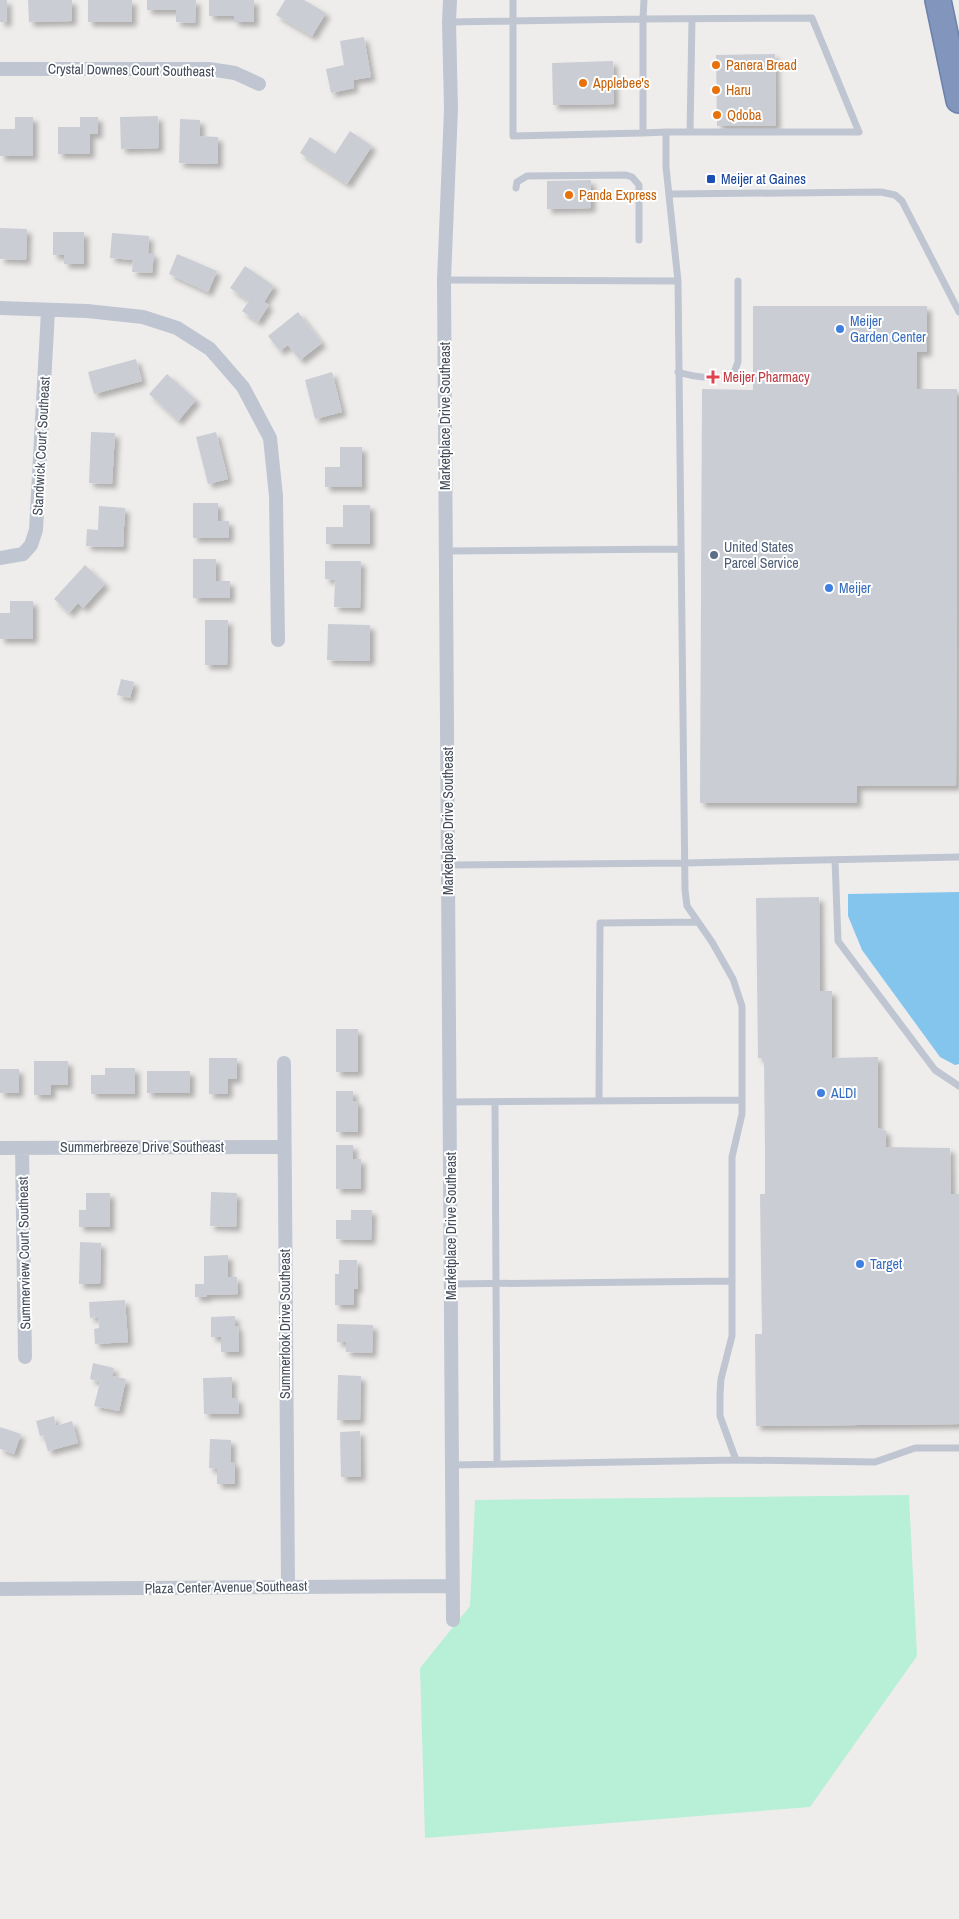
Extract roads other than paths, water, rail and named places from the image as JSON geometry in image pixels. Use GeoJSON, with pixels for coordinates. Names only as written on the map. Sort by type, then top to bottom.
{"type":"FeatureCollection","features":[{"type":"Feature","properties":{"kind":"highway"},"geometry":{"type":"LineString","coordinates":[[938,0],[959,100]]}},
{"type":"Feature","properties":{"kind":"street","name":"Marketplace Drive Southeast"},"geometry":{"type":"LineString","coordinates":[[444,0],[449,22]]}},
{"type":"Feature","properties":{"kind":"street","name":"Marketplace Drive Southeast"},"geometry":{"type":"LineString","coordinates":[[450,0],[451,109],[444,280],[453,1620]]}},
{"type":"Feature","properties":{"kind":"street","name":"Crystal Downes Court Southeast"},"geometry":{"type":"LineString","coordinates":[[0,69],[209,69],[235,73],[258,84]]}},
{"type":"Feature","properties":{"kind":"street"},"geometry":{"type":"LineString","coordinates":[[0,308],[87,311],[143,317],[177,328],[210,349],[243,387],[270,438],[276,496],[278,640]]}},
{"type":"Feature","properties":{"kind":"street","name":"Standwick Court Southeast"},"geometry":{"type":"LineString","coordinates":[[0,558],[23,554],[31,545],[36,530],[48,311]]}},
{"type":"Feature","properties":{"kind":"street","name":"Summerlook Drive Southeast"},"geometry":{"type":"LineString","coordinates":[[284,1063],[288,1586]]}},
{"type":"Feature","properties":{"kind":"street","name":"Summerbreeze Drive Southeast"},"geometry":{"type":"LineString","coordinates":[[0,1148],[284,1147]]}},
{"type":"Feature","properties":{"kind":"street","name":"Summerview Court Southeast"},"geometry":{"type":"LineString","coordinates":[[22,1148],[26,1358]]}},
{"type":"Feature","properties":{"kind":"street","name":"Plaza Center Avenue Southeast"},"geometry":{"type":"LineString","coordinates":[[0,1590],[453,1586]]}},
{"type":"Feature","properties":{"kind":"lane"},"geometry":{"type":"LineString","coordinates":[[449,22],[513,22],[643,19],[812,18],[859,132],[666,132],[513,136],[513,22],[513,0]]}},
{"type":"Feature","properties":{"kind":"lane"},"geometry":{"type":"LineString","coordinates":[[643,133],[644,0]]}},
{"type":"Feature","properties":{"kind":"lane"},"geometry":{"type":"LineString","coordinates":[[690,132],[692,19]]}},
{"type":"Feature","properties":{"kind":"lane"},"geometry":{"type":"LineString","coordinates":[[666,132],[666,167],[678,281],[685,890],[688,906],[733,979],[742,1006],[742,1114],[732,1157],[732,1336],[721,1379],[720,1409],[720,1416],[736,1460]]}},
{"type":"Feature","properties":{"kind":"lane"},"geometry":{"type":"LineString","coordinates":[[516,188],[517,182],[521,179],[534,176],[626,175],[632,177],[639,185],[639,240]]}},
{"type":"Feature","properties":{"kind":"lane"},"geometry":{"type":"LineString","coordinates":[[670,194],[881,192],[895,195],[902,201],[959,312]]}},
{"type":"Feature","properties":{"kind":"lane"},"geometry":{"type":"LineString","coordinates":[[444,280],[678,281]]}},
{"type":"Feature","properties":{"kind":"lane"},"geometry":{"type":"LineString","coordinates":[[678,372],[690,376],[725,376],[734,373],[738,362],[738,281]]}},
{"type":"Feature","properties":{"kind":"lane"},"geometry":{"type":"LineString","coordinates":[[446,551],[680,548]]}},
{"type":"Feature","properties":{"kind":"lane"},"geometry":{"type":"LineString","coordinates":[[448,865],[684,863],[959,857]]}},
{"type":"Feature","properties":{"kind":"lane"},"geometry":{"type":"LineString","coordinates":[[835,860],[838,940],[935,1070],[959,1086]]}},
{"type":"Feature","properties":{"kind":"lane"},"geometry":{"type":"LineString","coordinates":[[599,1102],[600,923],[698,922]]}},
{"type":"Feature","properties":{"kind":"lane"},"geometry":{"type":"LineString","coordinates":[[450,1102],[742,1100]]}},
{"type":"Feature","properties":{"kind":"lane"},"geometry":{"type":"LineString","coordinates":[[495,1102],[497,1464]]}},
{"type":"Feature","properties":{"kind":"lane"},"geometry":{"type":"LineString","coordinates":[[451,1284],[732,1281]]}},
{"type":"Feature","properties":{"kind":"lane"},"geometry":{"type":"LineString","coordinates":[[452,1465],[736,1460],[875,1462],[915,1448],[959,1448]]}},
{"type":"Feature","properties":{"kind":"water"},"geometry":{"type":"Polygon","coordinates":[[[959,892],[959,1064],[955,1065],[940,1057],[862,950],[848,916],[848,894],[959,892]]]}},
{"type":"Feature","properties":{"kind":"place","name":"Panera Bread"},"geometry":{"type":"Point","coordinates":[716,65]}},
{"type":"Feature","properties":{"kind":"place","name":"Applebee's"},"geometry":{"type":"Point","coordinates":[583,83]}},
{"type":"Feature","properties":{"kind":"place","name":"Haru"},"geometry":{"type":"Point","coordinates":[716,90]}},
{"type":"Feature","properties":{"kind":"place","name":"Qdoba"},"geometry":{"type":"Point","coordinates":[717,115]}},
{"type":"Feature","properties":{"kind":"place","name":"Meijer at Gaines"},"geometry":{"type":"Point","coordinates":[711,179]}},
{"type":"Feature","properties":{"kind":"place","name":"Panda Express"},"geometry":{"type":"Point","coordinates":[569,195]}},
{"type":"Feature","properties":{"kind":"place","name":"Meijer Garden Center"},"geometry":{"type":"Point","coordinates":[840,329]}},
{"type":"Feature","properties":{"kind":"place","name":"Meijer Pharmacy"},"geometry":{"type":"Point","coordinates":[713,377]}},
{"type":"Feature","properties":{"kind":"place","name":"United States Parcel Service"},"geometry":{"type":"Point","coordinates":[714,555]}},
{"type":"Feature","properties":{"kind":"place","name":"Meijer"},"geometry":{"type":"Point","coordinates":[829,588]}},
{"type":"Feature","properties":{"kind":"place","name":"ALDI"},"geometry":{"type":"Point","coordinates":[821,1093]}},
{"type":"Feature","properties":{"kind":"place","name":"Target"},"geometry":{"type":"Point","coordinates":[860,1264]}}]}
